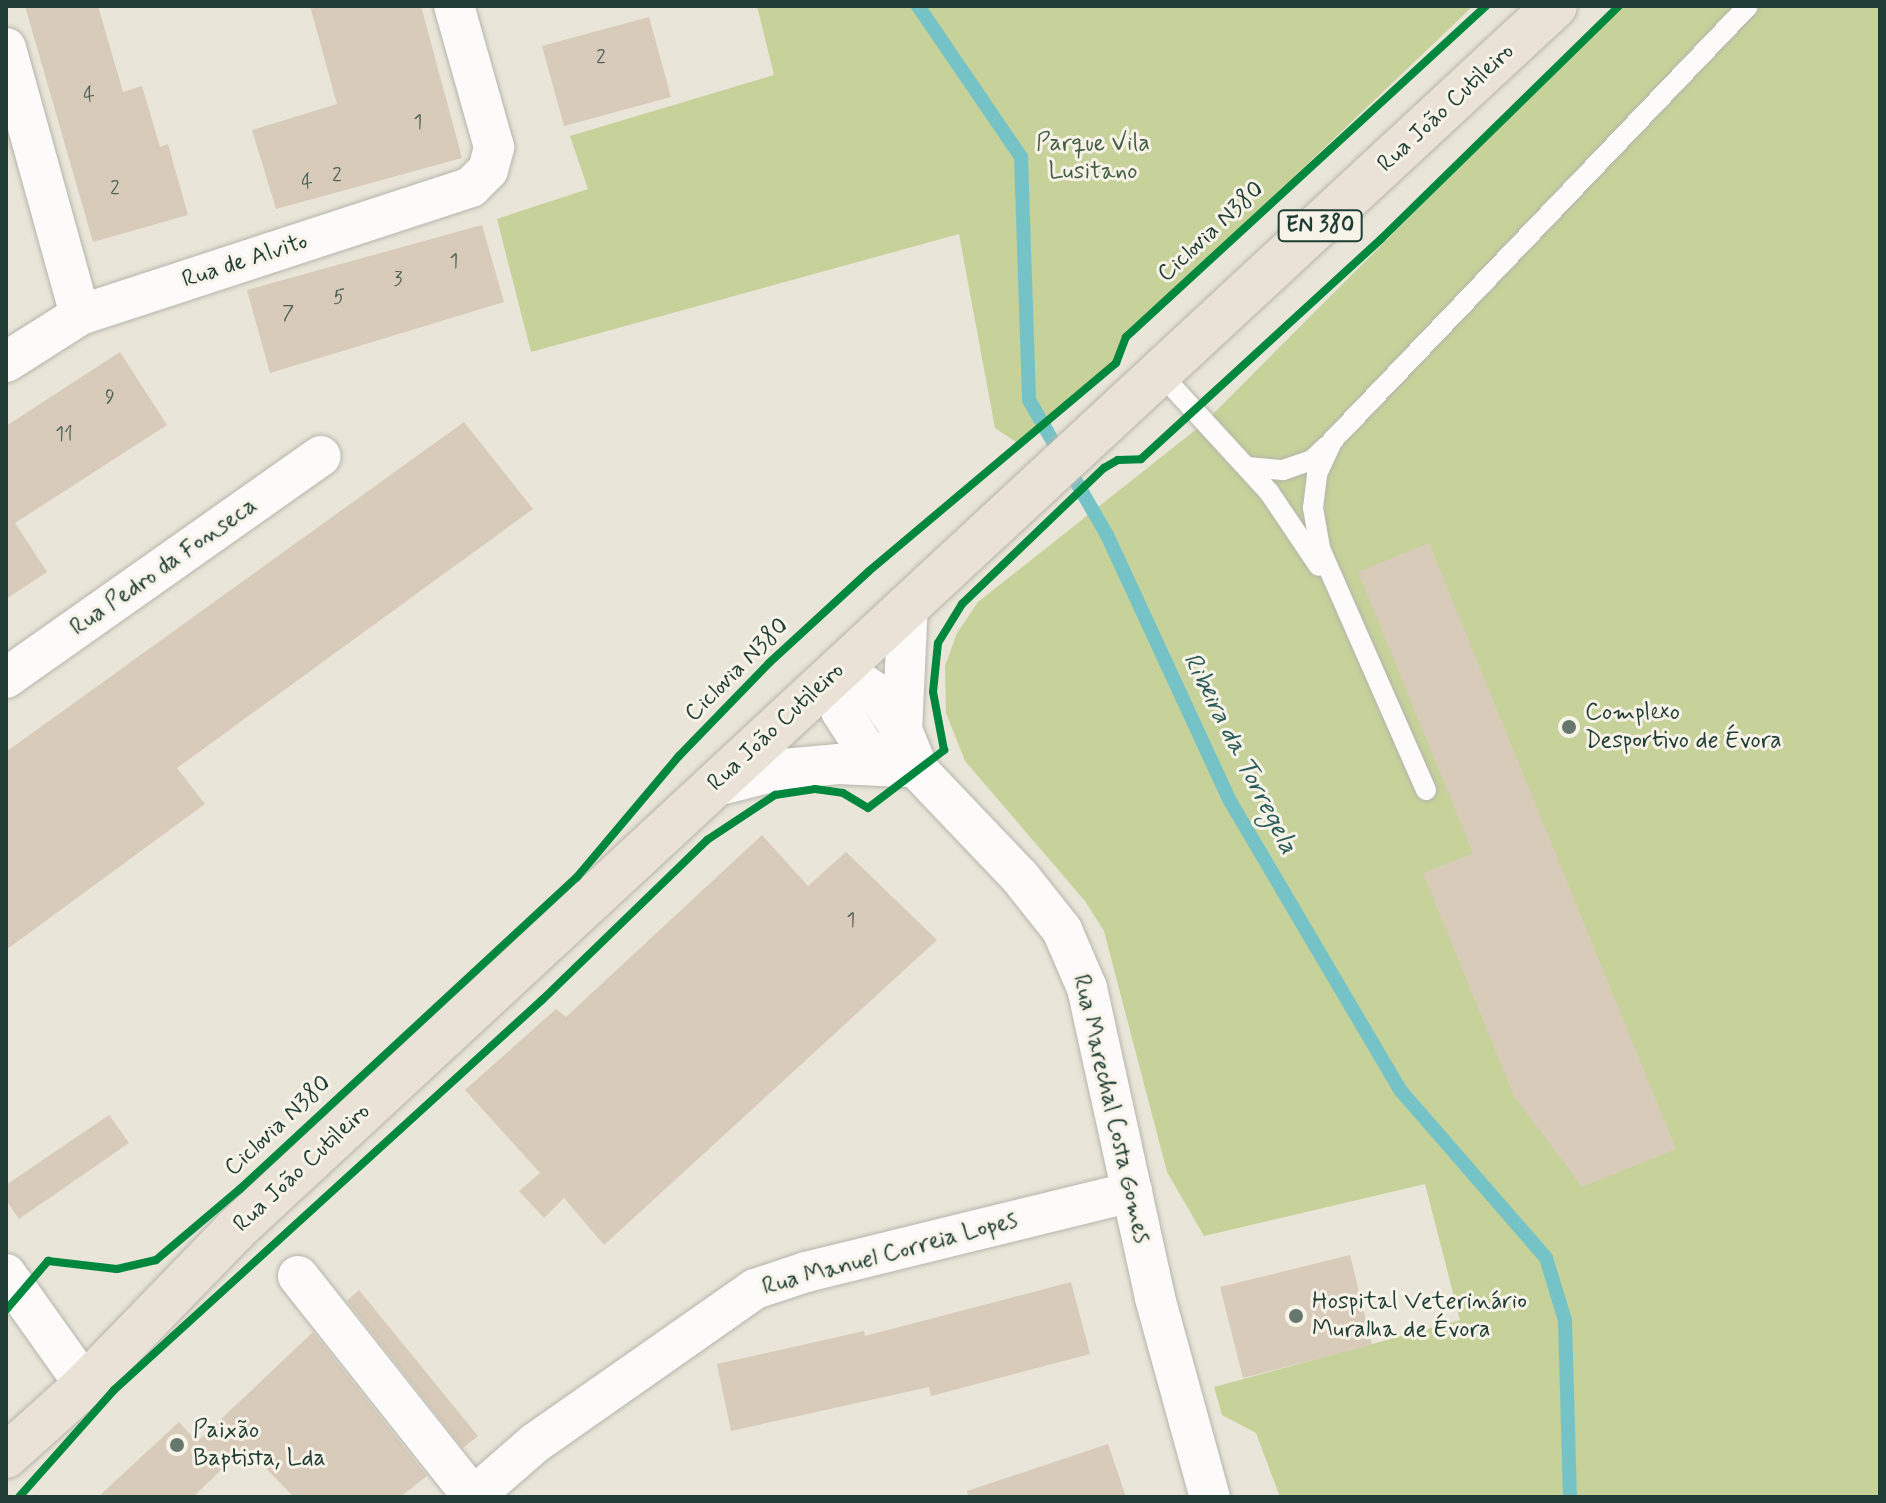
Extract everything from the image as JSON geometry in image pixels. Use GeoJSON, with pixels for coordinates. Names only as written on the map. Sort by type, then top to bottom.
{"type":"FeatureCollection","features":[{"type":"Feature","properties":{"kind":"main road","name":"Rua João Cutileiro"},"geometry":{"type":"LineString","coordinates":[[6,1456],[85,1385],[235,1230],[1555,6]]}},
{"type":"Feature","properties":{"kind":"street","name":"Rua de Alvito"},"geometry":{"type":"LineString","coordinates":[[6,362],[80,315],[471,187],[488,170],[494,147],[454,6]]}},
{"type":"Feature","properties":{"kind":"street"},"geometry":{"type":"LineString","coordinates":[[6,48],[80,315]]}},
{"type":"Feature","properties":{"kind":"street","name":"Rua Pedro da Fonseca"},"geometry":{"type":"LineString","coordinates":[[6,678],[321,456]]}},
{"type":"Feature","properties":{"kind":"street"},"geometry":{"type":"LineString","coordinates":[[713,787],[783,769],[907,756],[908,604]]}},
{"type":"Feature","properties":{"kind":"street","name":"Rua Marechal Costa Gomes"},"geometry":{"type":"LineString","coordinates":[[839,668],[841,711],[864,747],[907,756],[1020,877],[1062,930],[1087,988],[1163,1329],[1210,1497]]}},
{"type":"Feature","properties":{"kind":"street","name":"Rua Manuel Correia Lopes"},"geometry":{"type":"LineString","coordinates":[[473,1497],[535,1443],[755,1289],[806,1272],[1132,1192]]}},
{"type":"Feature","properties":{"kind":"street"},"geometry":{"type":"LineString","coordinates":[[6,1274],[85,1385]]}},
{"type":"Feature","properties":{"kind":"street"},"geometry":{"type":"LineString","coordinates":[[298,1276],[473,1497]]}},
{"type":"Feature","properties":{"kind":"lane"},"geometry":{"type":"LineString","coordinates":[[1247,467],[1283,470],[1312,460],[1748,6]]}},
{"type":"Feature","properties":{"kind":"lane"},"geometry":{"type":"LineString","coordinates":[[1159,372],[1269,492],[1334,588],[1426,790]]}},
{"type":"Feature","properties":{"kind":"lane"},"geometry":{"type":"LineString","coordinates":[[1333,440],[1317,474],[1313,508],[1334,588]]}},
{"type":"Feature","properties":{"kind":"green space","name":"Parque Vila Lusitano"},"geometry":{"type":"Polygon","coordinates":[[[757,6],[1473,6],[1126,337],[1116,363],[1022,446],[995,428],[959,234],[531,352],[497,219],[588,189],[570,136],[774,75],[757,6]]]}},
{"type":"Feature","properties":{"kind":"green space","name":"Complexo Desportivo de Évora"},"geometry":{"type":"Polygon","coordinates":[[[1620,6],[1880,6],[1880,1497],[1280,1497],[1256,1433],[1222,1415],[1214,1387],[1460,1320],[1425,1184],[1204,1236],[1167,1172],[1104,931],[1085,901],[965,761],[946,713],[945,666],[957,633],[978,602],[1203,424],[1620,6]]]}},
{"type":"Feature","properties":{"kind":"building"},"geometry":{"type":"Polygon","coordinates":[[[25,6],[98,6],[123,92],[142,86],[160,147],[168,144],[188,215],[93,242],[25,6]]]}},
{"type":"Feature","properties":{"kind":"building"},"geometry":{"type":"Polygon","coordinates":[[[310,6],[421,6],[462,158],[276,209],[252,130],[337,104],[310,6]]]}},
{"type":"Feature","properties":{"kind":"building"},"geometry":{"type":"Polygon","coordinates":[[[649,17],[671,97],[564,126],[542,46],[649,17]]]}},
{"type":"Feature","properties":{"kind":"building"},"geometry":{"type":"Polygon","coordinates":[[[482,225],[504,302],[270,373],[247,290],[482,225]]]}},
{"type":"Feature","properties":{"kind":"building"},"geometry":{"type":"Polygon","coordinates":[[[120,352],[167,425],[15,523],[47,572],[6,599],[6,426],[120,352]]]}},
{"type":"Feature","properties":{"kind":"building"},"geometry":{"type":"Polygon","coordinates":[[[464,422],[533,509],[177,768],[205,804],[6,950],[6,752],[464,422]]]}},
{"type":"Feature","properties":{"kind":"building"},"geometry":{"type":"Polygon","coordinates":[[[1429,543],[1676,1149],[1582,1187],[1514,1096],[1423,873],[1473,853],[1358,572],[1429,543]]]}},
{"type":"Feature","properties":{"kind":"building"},"geometry":{"type":"Polygon","coordinates":[[[762,835],[808,886],[846,852],[937,940],[604,1245],[564,1198],[544,1218],[519,1191],[540,1173],[465,1090],[556,1009],[566,1017],[762,835]]]}},
{"type":"Feature","properties":{"kind":"building"},"geometry":{"type":"Polygon","coordinates":[[[109,1115],[129,1143],[19,1219],[6,1200],[6,1185],[109,1115]]]}},
{"type":"Feature","properties":{"kind":"building","name":"Hospital Veterinário Muralha de Évora"},"geometry":{"type":"Polygon","coordinates":[[[1350,1255],[1372,1345],[1243,1378],[1220,1287],[1350,1255]]]}},
{"type":"Feature","properties":{"kind":"building"},"geometry":{"type":"Polygon","coordinates":[[[1071,1282],[1090,1354],[931,1396],[929,1387],[731,1431],[717,1364],[864,1331],[865,1336],[1071,1282]]]}},
{"type":"Feature","properties":{"kind":"building"},"geometry":{"type":"Polygon","coordinates":[[[359,1290],[478,1436],[463,1448],[347,1301],[359,1290]]]}},
{"type":"Feature","properties":{"kind":"building"},"geometry":{"type":"Polygon","coordinates":[[[313,1332],[427,1476],[400,1497],[294,1497],[245,1447],[193,1497],[98,1497],[179,1422],[197,1442],[313,1332]]]}},
{"type":"Feature","properties":{"kind":"building"},"geometry":{"type":"Polygon","coordinates":[[[1108,1444],[1126,1497],[968,1497],[967,1491],[1108,1444]]]}},
{"type":"Feature","properties":{"kind":"waterway","name":"Ribeira da Torregela"},"geometry":{"type":"LineString","coordinates":[[918,6],[1021,157],[1029,400],[1107,535],[1230,801],[1401,1091],[1546,1258],[1565,1320],[1570,1497]]}},
{"type":"Feature","properties":{"kind":"cycle path","name":"Ciclovia N380"},"geometry":{"type":"LineString","coordinates":[[6,1310],[48,1261],[117,1269],[156,1260],[240,1189],[577,877],[679,756],[769,663],[869,571],[1116,363],[1126,337],[1486,6]]}},
{"type":"Feature","properties":{"kind":"cycle path"},"geometry":{"type":"LineString","coordinates":[[19,1497],[114,1390],[542,1000],[707,840],[775,795],[815,789],[843,793],[868,808],[944,750],[933,692],[938,643],[962,604],[1104,468],[1118,460],[1141,459],[1381,239],[1619,6]]}},
{"type":"Feature","properties":{"kind":"place","name":"Complexo Desportivo de Évora"},"geometry":{"type":"Point","coordinates":[1569,727]}},
{"type":"Feature","properties":{"kind":"place","name":"Hospital Veterinário Muralha de Évora"},"geometry":{"type":"Point","coordinates":[1296,1316]}},
{"type":"Feature","properties":{"kind":"place","name":"Paixão Baptista, Lda"},"geometry":{"type":"Point","coordinates":[177,1445]}}]}
